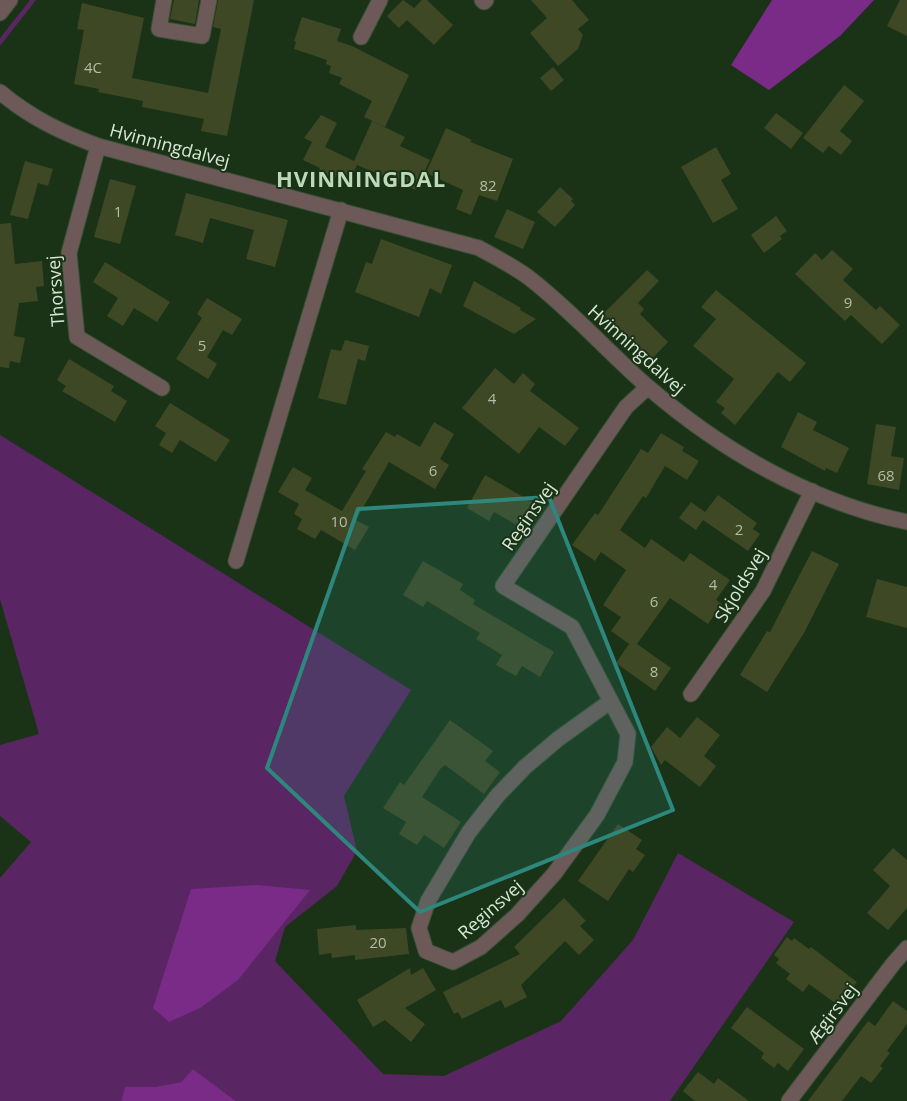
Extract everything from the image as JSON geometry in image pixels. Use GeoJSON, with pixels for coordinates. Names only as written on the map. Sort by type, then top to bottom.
{"type":"FeatureCollection","features":[{"type":"Feature","properties":{"kind":"street"},"geometry":{"type":"LineString","coordinates":[[0,13],[10,0]]}},
{"type":"Feature","properties":{"kind":"street"},"geometry":{"type":"LineString","coordinates":[[164,0],[159,28],[202,36],[209,0]]}},
{"type":"Feature","properties":{"kind":"street"},"geometry":{"type":"LineString","coordinates":[[361,37],[380,0]]}},
{"type":"Feature","properties":{"kind":"street"},"geometry":{"type":"LineString","coordinates":[[482,0],[484,2],[486,0]]}},
{"type":"Feature","properties":{"kind":"street","name":"Hvinningdalvej"},"geometry":{"type":"LineString","coordinates":[[0,92],[16,105],[57,130],[98,146],[479,248],[526,275],[555,299],[648,387],[702,431],[746,460],[812,491],[878,516],[907,522]]}},
{"type":"Feature","properties":{"kind":"street","name":"Thorsvej"},"geometry":{"type":"LineString","coordinates":[[98,146],[69,253],[77,337],[162,388]]}},
{"type":"Feature","properties":{"kind":"street"},"geometry":{"type":"LineString","coordinates":[[236,561],[341,210]]}},
{"type":"Feature","properties":{"kind":"street","name":"Reginsvej"},"geometry":{"type":"LineString","coordinates":[[611,701],[558,738],[525,767],[498,795],[469,832],[428,901],[419,928],[426,951],[453,962],[481,947],[517,915],[559,867],[597,815],[625,762],[628,734],[611,701],[572,627],[503,586],[626,408],[648,387]]}},
{"type":"Feature","properties":{"kind":"street","name":"Skjoldsvej"},"geometry":{"type":"LineString","coordinates":[[691,694],[763,591],[812,491]]}},
{"type":"Feature","properties":{"kind":"street","name":"Ægirsvej"},"geometry":{"type":"LineString","coordinates":[[789,1101],[907,948]]}},
{"type":"Feature","properties":{"kind":"highlighted area"},"geometry":{"type":"Polygon","coordinates":[[[549,497],[673,810],[420,912],[267,768],[358,509],[549,497]]]}},
{"type":"Feature","properties":{"kind":"shaded area"},"geometry":{"type":"Polygon","coordinates":[[[30,0],[36,0],[0,46],[0,38],[30,0]]]}},
{"type":"Feature","properties":{"kind":"shaded area"},"geometry":{"type":"Polygon","coordinates":[[[772,0],[874,0],[840,36],[769,90],[731,65],[772,0]]]}},
{"type":"Feature","properties":{"kind":"shaded area"},"geometry":{"type":"Polygon","coordinates":[[[0,435],[411,690],[344,796],[357,851],[337,886],[285,927],[275,961],[383,1074],[444,1076],[561,1021],[633,940],[678,853],[794,922],[670,1101],[236,1101],[193,1069],[181,1082],[154,1087],[125,1087],[121,1101],[0,1101],[0,878],[31,842],[0,816],[0,745],[39,734],[0,599],[0,435]]]}},
{"type":"Feature","properties":{"kind":"shaded area"},"geometry":{"type":"Polygon","coordinates":[[[257,885],[310,890],[238,980],[200,1008],[169,1022],[153,1008],[191,889],[257,885]]]}},
{"type":"Feature","properties":{"kind":"shaded area"},"geometry":{"type":"Polygon","coordinates":[[[193,1069],[236,1101],[121,1101],[125,1087],[154,1087],[181,1082],[193,1069]]]}},
{"type":"Feature","properties":{"kind":"building"},"geometry":{"type":"Polygon","coordinates":[[[174,0],[199,0],[195,24],[170,19],[174,0]]]}},
{"type":"Feature","properties":{"kind":"building"},"geometry":{"type":"Polygon","coordinates":[[[218,0],[254,0],[227,136],[201,131],[204,119],[142,107],[143,101],[98,92],[99,89],[74,84],[84,30],[77,29],[82,3],[144,18],[132,78],[208,93],[221,29],[213,27],[218,0]]]}},
{"type":"Feature","properties":{"kind":"building"},"geometry":{"type":"Polygon","coordinates":[[[403,0],[414,8],[422,0],[427,0],[453,25],[434,45],[407,20],[399,28],[387,16],[403,0]]]}},
{"type":"Feature","properties":{"kind":"building"},"geometry":{"type":"Polygon","coordinates":[[[531,0],[572,0],[589,20],[578,29],[583,35],[578,49],[558,66],[530,33],[547,18],[531,0]]]}},
{"type":"Feature","properties":{"kind":"building"},"geometry":{"type":"Polygon","coordinates":[[[900,0],[907,0],[907,36],[887,26],[900,0]]]}},
{"type":"Feature","properties":{"kind":"building"},"geometry":{"type":"Polygon","coordinates":[[[302,17],[341,29],[337,41],[352,46],[409,75],[385,127],[364,117],[372,101],[339,84],[342,78],[329,73],[331,66],[326,64],[327,60],[294,49],[296,42],[294,41],[302,17]]]}},
{"type":"Feature","properties":{"kind":"building"},"geometry":{"type":"Polygon","coordinates":[[[553,67],[564,80],[551,91],[540,78],[553,67]]]}},
{"type":"Feature","properties":{"kind":"building"},"geometry":{"type":"Polygon","coordinates":[[[844,85],[864,101],[840,131],[852,141],[841,155],[829,146],[823,153],[803,138],[844,85]]]}},
{"type":"Feature","properties":{"kind":"building"},"geometry":{"type":"Polygon","coordinates":[[[776,113],[803,133],[791,149],[764,128],[776,113]]]}},
{"type":"Feature","properties":{"kind":"building"},"geometry":{"type":"Polygon","coordinates":[[[321,115],[337,123],[325,147],[354,161],[372,121],[405,137],[400,146],[430,160],[416,190],[357,165],[349,183],[336,176],[334,180],[318,172],[320,168],[303,160],[312,142],[304,138],[321,115]]]}},
{"type":"Feature","properties":{"kind":"building"},"geometry":{"type":"Polygon","coordinates":[[[446,128],[472,140],[470,142],[513,159],[497,201],[479,195],[471,215],[456,209],[463,190],[426,173],[446,128]]]}},
{"type":"Feature","properties":{"kind":"building"},"geometry":{"type":"Polygon","coordinates":[[[716,147],[731,174],[721,180],[738,209],[713,223],[681,167],[716,147]]]}},
{"type":"Feature","properties":{"kind":"building"},"geometry":{"type":"Polygon","coordinates":[[[25,161],[53,169],[48,186],[38,183],[28,219],[10,215],[25,161]]]}},
{"type":"Feature","properties":{"kind":"building"},"geometry":{"type":"Polygon","coordinates":[[[110,179],[136,186],[120,244],[94,237],[110,179]]]}},
{"type":"Feature","properties":{"kind":"building"},"geometry":{"type":"Polygon","coordinates":[[[560,187],[573,199],[571,201],[575,205],[555,227],[537,212],[560,187]]]}},
{"type":"Feature","properties":{"kind":"building"},"geometry":{"type":"Polygon","coordinates":[[[186,193],[288,220],[275,267],[246,259],[254,230],[210,218],[203,243],[175,235],[186,193]]]}},
{"type":"Feature","properties":{"kind":"building"},"geometry":{"type":"Polygon","coordinates":[[[507,209],[535,222],[523,249],[494,237],[507,209]]]}},
{"type":"Feature","properties":{"kind":"building"},"geometry":{"type":"Polygon","coordinates":[[[776,216],[787,231],[780,236],[782,239],[764,253],[751,235],[776,216]]]}},
{"type":"Feature","properties":{"kind":"building"},"geometry":{"type":"Polygon","coordinates":[[[11,223],[15,264],[42,261],[44,286],[36,287],[38,301],[19,303],[14,336],[25,338],[20,363],[10,361],[9,368],[0,367],[0,224],[11,223]]]}},
{"type":"Feature","properties":{"kind":"building"},"geometry":{"type":"Polygon","coordinates":[[[381,239],[452,265],[441,294],[430,288],[419,317],[355,292],[366,262],[372,264],[381,239]]]}},
{"type":"Feature","properties":{"kind":"building"},"geometry":{"type":"Polygon","coordinates":[[[832,250],[853,269],[843,280],[876,310],[880,306],[900,325],[882,344],[851,315],[845,321],[795,274],[815,253],[822,260],[832,250]]]}},
{"type":"Feature","properties":{"kind":"building"},"geometry":{"type":"Polygon","coordinates":[[[105,262],[170,302],[157,322],[134,308],[123,326],[107,316],[118,298],[93,282],[105,262]]]}},
{"type":"Feature","properties":{"kind":"building"},"geometry":{"type":"Polygon","coordinates":[[[647,270],[659,281],[638,303],[644,309],[640,314],[668,342],[648,363],[601,316],[647,270]]]}},
{"type":"Feature","properties":{"kind":"building"},"geometry":{"type":"Polygon","coordinates":[[[474,281],[521,308],[520,310],[536,319],[514,334],[463,306],[474,281]]]}},
{"type":"Feature","properties":{"kind":"building"},"geometry":{"type":"Polygon","coordinates":[[[716,290],[806,363],[790,382],[778,372],[735,425],[721,413],[725,408],[716,402],[734,379],[693,346],[716,319],[701,307],[716,290]]]}},
{"type":"Feature","properties":{"kind":"building"},"geometry":{"type":"Polygon","coordinates":[[[207,298],[242,319],[232,335],[223,330],[207,357],[217,364],[208,379],[176,359],[202,318],[197,314],[207,298]]]}},
{"type":"Feature","properties":{"kind":"building"},"geometry":{"type":"Polygon","coordinates":[[[345,340],[369,346],[365,361],[358,359],[346,405],[318,398],[331,349],[341,351],[345,340]]]}},
{"type":"Feature","properties":{"kind":"building"},"geometry":{"type":"Polygon","coordinates":[[[69,359],[114,386],[111,391],[127,401],[115,422],[62,391],[66,386],[57,380],[69,359]]]}},
{"type":"Feature","properties":{"kind":"building"},"geometry":{"type":"Polygon","coordinates":[[[495,368],[514,384],[523,373],[535,384],[530,391],[579,428],[565,446],[539,427],[519,454],[462,408],[495,368]]]}},
{"type":"Feature","properties":{"kind":"building"},"geometry":{"type":"Polygon","coordinates":[[[170,403],[230,440],[216,462],[180,440],[172,453],[159,445],[166,433],[155,426],[170,403]]]}},
{"type":"Feature","properties":{"kind":"building"},"geometry":{"type":"Polygon","coordinates":[[[798,412],[817,422],[813,430],[849,448],[837,473],[826,468],[825,471],[781,447],[798,412]]]}},
{"type":"Feature","properties":{"kind":"building"},"geometry":{"type":"Polygon","coordinates":[[[434,422],[454,434],[440,459],[449,465],[435,489],[389,462],[356,520],[369,527],[355,550],[321,530],[315,539],[297,529],[302,519],[294,514],[299,504],[278,492],[293,467],[312,478],[305,490],[342,511],[366,471],[362,469],[386,432],[395,437],[397,434],[420,447],[434,422]]]}},
{"type":"Feature","properties":{"kind":"building"},"geometry":{"type":"Polygon","coordinates":[[[876,424],[896,427],[891,456],[904,458],[899,490],[867,484],[876,424]]]}},
{"type":"Feature","properties":{"kind":"building"},"geometry":{"type":"Polygon","coordinates":[[[661,433],[684,447],[682,451],[699,461],[687,480],[665,466],[646,498],[643,496],[620,530],[645,548],[651,539],[684,562],[690,553],[730,580],[716,600],[722,604],[708,624],[670,598],[637,644],[671,668],[655,691],[616,663],[629,644],[611,631],[621,617],[603,605],[626,570],[601,552],[595,561],[572,545],[595,513],[598,515],[641,449],[648,453],[661,433]]]}},
{"type":"Feature","properties":{"kind":"building"},"geometry":{"type":"Polygon","coordinates":[[[485,475],[532,502],[518,526],[494,512],[489,521],[467,508],[485,475]]]}},
{"type":"Feature","properties":{"kind":"building"},"geometry":{"type":"Polygon","coordinates":[[[718,495],[757,523],[753,529],[760,534],[748,551],[703,520],[696,530],[679,518],[691,502],[705,512],[718,495]]]}},
{"type":"Feature","properties":{"kind":"building"},"geometry":{"type":"Polygon","coordinates":[[[812,551],[839,564],[804,633],[767,692],[740,675],[767,631],[770,632],[812,551]]]}},
{"type":"Feature","properties":{"kind":"building"},"geometry":{"type":"Polygon","coordinates":[[[423,561],[463,584],[460,590],[475,600],[473,604],[554,652],[540,677],[522,666],[516,676],[496,665],[502,655],[476,639],[480,633],[427,601],[423,607],[403,595],[423,561]]]}},
{"type":"Feature","properties":{"kind":"building"},"geometry":{"type":"Polygon","coordinates":[[[877,579],[907,587],[907,628],[866,617],[877,579]]]}},
{"type":"Feature","properties":{"kind":"building"},"geometry":{"type":"Polygon","coordinates":[[[697,717],[720,735],[704,756],[716,766],[700,787],[665,760],[661,765],[651,747],[667,727],[680,738],[697,717]]]}},
{"type":"Feature","properties":{"kind":"building"},"geometry":{"type":"Polygon","coordinates":[[[450,720],[493,751],[485,761],[500,772],[484,794],[445,765],[441,768],[422,797],[461,822],[444,848],[424,835],[417,845],[399,834],[406,822],[383,808],[400,782],[404,785],[450,720]]]}},
{"type":"Feature","properties":{"kind":"building"},"geometry":{"type":"Polygon","coordinates":[[[618,824],[642,840],[636,849],[645,855],[633,872],[629,869],[608,901],[578,881],[618,824]]]}},
{"type":"Feature","properties":{"kind":"building"},"geometry":{"type":"Polygon","coordinates":[[[893,848],[907,860],[907,908],[888,930],[867,913],[890,886],[873,870],[893,848]]]}},
{"type":"Feature","properties":{"kind":"building"},"geometry":{"type":"Polygon","coordinates":[[[564,898],[586,921],[580,926],[594,940],[579,955],[565,941],[521,985],[527,997],[505,1008],[501,1000],[462,1019],[458,1012],[454,1014],[443,992],[520,954],[514,947],[564,898]]]}},
{"type":"Feature","properties":{"kind":"building"},"geometry":{"type":"Polygon","coordinates":[[[356,925],[356,930],[406,928],[409,954],[355,960],[355,955],[332,958],[331,953],[319,955],[317,929],[356,925]]]}},
{"type":"Feature","properties":{"kind":"building"},"geometry":{"type":"Polygon","coordinates":[[[787,937],[792,941],[794,938],[809,949],[811,947],[857,982],[839,1006],[809,984],[803,992],[786,979],[790,974],[776,963],[779,959],[774,955],[787,937]]]}},
{"type":"Feature","properties":{"kind":"building"},"geometry":{"type":"Polygon","coordinates":[[[410,968],[411,975],[423,968],[436,990],[405,1008],[425,1024],[411,1042],[385,1020],[373,1027],[357,1000],[410,968]]]}},
{"type":"Feature","properties":{"kind":"building"},"geometry":{"type":"Polygon","coordinates":[[[893,1001],[907,1011],[907,1024],[887,1051],[890,1053],[880,1066],[883,1068],[871,1083],[861,1076],[842,1101],[808,1101],[868,1021],[875,1026],[893,1001]]]}},
{"type":"Feature","properties":{"kind":"building"},"geometry":{"type":"Polygon","coordinates":[[[747,1007],[804,1049],[788,1071],[778,1063],[774,1068],[761,1058],[764,1053],[731,1028],[747,1007]]]}},
{"type":"Feature","properties":{"kind":"building"},"geometry":{"type":"Polygon","coordinates":[[[698,1072],[714,1084],[718,1078],[749,1101],[695,1101],[683,1091],[698,1072]]]}},
{"type":"Feature","properties":{"kind":"district","name":"HVINNINGDAL"},"geometry":{"type":"Point","coordinates":[361,178]}}]}
